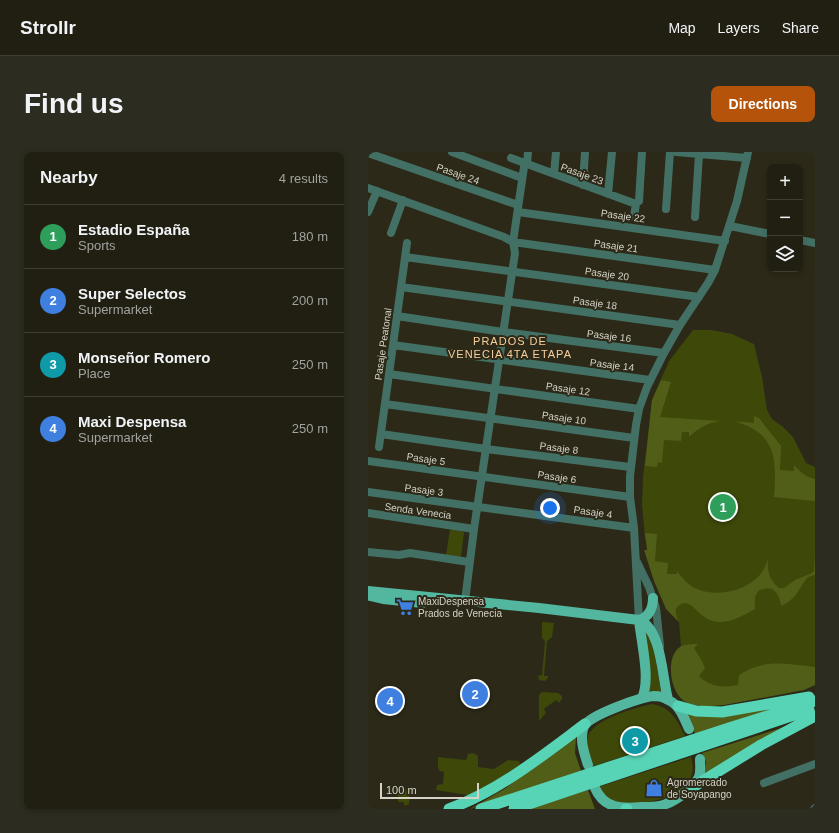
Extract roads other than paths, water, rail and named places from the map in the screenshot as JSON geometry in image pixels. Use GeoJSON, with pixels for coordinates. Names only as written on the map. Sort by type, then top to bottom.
{"type":"FeatureCollection","features":[{"type":"Feature","properties":{"kind":"highway"},"geometry":{"type":"LineString","coordinates":[[678,706],[696,711],[722,712],[815,695]]}},
{"type":"Feature","properties":{"kind":"highway"},"geometry":{"type":"LineString","coordinates":[[481,809],[815,701]]}},
{"type":"Feature","properties":{"kind":"highway"},"geometry":{"type":"LineString","coordinates":[[514,809],[815,708]]}},
{"type":"Feature","properties":{"kind":"highway"},"geometry":{"type":"LineString","coordinates":[[693,787],[761,745],[815,716]]}},
{"type":"Feature","properties":{"kind":"highway"},"geometry":{"type":"LineString","coordinates":[[449,809],[480,795],[517,774],[585,724]]}},
{"type":"Feature","properties":{"kind":"main road"},"geometry":{"type":"LineString","coordinates":[[368,591],[639,620],[644,619],[652,609],[653,598]]}},
{"type":"Feature","properties":{"kind":"main road"},"geometry":{"type":"LineString","coordinates":[[368,595],[383,599],[444,604],[461,600]]}},
{"type":"Feature","properties":{"kind":"main road"},"geometry":{"type":"LineString","coordinates":[[383,599],[387,596],[411,598],[422,596]]}},
{"type":"Feature","properties":{"kind":"main road"},"geometry":{"type":"LineString","coordinates":[[639,620],[647,625],[653,635],[661,661],[668,699]]}},
{"type":"Feature","properties":{"kind":"main road"},"geometry":{"type":"LineString","coordinates":[[639,620],[646,678],[646,687],[642,698]]}},
{"type":"Feature","properties":{"kind":"main road"},"geometry":{"type":"LineString","coordinates":[[588,765],[582,748],[585,724],[603,713],[642,698],[652,696],[668,699],[678,706],[689,729]]}},
{"type":"Feature","properties":{"kind":"main road"},"geometry":{"type":"LineString","coordinates":[[602,809],[597,791],[603,800],[612,806],[621,809],[663,807],[693,787],[701,771],[700,759]]}},
{"type":"Feature","properties":{"kind":"street"},"geometry":{"type":"LineString","coordinates":[[452,152],[522,178]]}},
{"type":"Feature","properties":{"kind":"street"},"geometry":{"type":"LineString","coordinates":[[461,600],[465,562],[474,529],[482,477],[515,253],[513,242],[522,178],[528,152]]}},
{"type":"Feature","properties":{"kind":"street"},"geometry":{"type":"LineString","coordinates":[[554,174],[556,152]]}},
{"type":"Feature","properties":{"kind":"street"},"geometry":{"type":"LineString","coordinates":[[583,185],[585,152]]}},
{"type":"Feature","properties":{"kind":"street"},"geometry":{"type":"LineString","coordinates":[[608,194],[612,152]]}},
{"type":"Feature","properties":{"kind":"street"},"geometry":{"type":"LineString","coordinates":[[639,201],[642,152]]}},
{"type":"Feature","properties":{"kind":"street"},"geometry":{"type":"LineString","coordinates":[[666,209],[670,152]]}},
{"type":"Feature","properties":{"kind":"street"},"geometry":{"type":"LineString","coordinates":[[639,620],[634,528],[630,497],[630,467],[639,409],[650,380],[664,353],[715,270],[730,226],[747,155],[676,152]]}},
{"type":"Feature","properties":{"kind":"street","name":"Pasaje 24"},"geometry":{"type":"LineString","coordinates":[[368,153],[518,209]]}},
{"type":"Feature","properties":{"kind":"street"},"geometry":{"type":"LineString","coordinates":[[695,217],[700,154]]}},
{"type":"Feature","properties":{"kind":"street","name":"Pasaje 23"},"geometry":{"type":"LineString","coordinates":[[511,158],[525,166],[554,174],[636,204],[634,216]]}},
{"type":"Feature","properties":{"kind":"street","name":"Pasaje 21"},"geometry":{"type":"LineString","coordinates":[[368,188],[504,237],[513,242],[715,270]]}},
{"type":"Feature","properties":{"kind":"street"},"geometry":{"type":"LineString","coordinates":[[368,212],[377,191]]}},
{"type":"Feature","properties":{"kind":"street"},"geometry":{"type":"LineString","coordinates":[[391,233],[403,200]]}},
{"type":"Feature","properties":{"kind":"street","name":"Pasaje 22"},"geometry":{"type":"LineString","coordinates":[[518,209],[725,241]]}},
{"type":"Feature","properties":{"kind":"street"},"geometry":{"type":"LineString","coordinates":[[730,226],[767,233]]}},
{"type":"Feature","properties":{"kind":"street"},"geometry":{"type":"LineString","coordinates":[[803,240],[815,243]]}},
{"type":"Feature","properties":{"kind":"street","name":"Pasaje Peatonal"},"geometry":{"type":"LineString","coordinates":[[379,447],[407,243]]}},
{"type":"Feature","properties":{"kind":"street","name":"Pasaje 20"},"geometry":{"type":"LineString","coordinates":[[405,257],[699,297]]}},
{"type":"Feature","properties":{"kind":"street","name":"Pasaje 18"},"geometry":{"type":"LineString","coordinates":[[401,287],[680,325]]}},
{"type":"Feature","properties":{"kind":"street","name":"Pasaje 16"},"geometry":{"type":"LineString","coordinates":[[397,316],[503,332],[664,353]]}},
{"type":"Feature","properties":{"kind":"street","name":"Pasaje 14"},"geometry":{"type":"LineString","coordinates":[[393,345],[650,380]]}},
{"type":"Feature","properties":{"kind":"street","name":"Pasaje 12"},"geometry":{"type":"LineString","coordinates":[[389,374],[639,409]]}},
{"type":"Feature","properties":{"kind":"street","name":"Pasaje 10"},"geometry":{"type":"LineString","coordinates":[[385,404],[634,438]]}},
{"type":"Feature","properties":{"kind":"street","name":"Pasaje 8"},"geometry":{"type":"LineString","coordinates":[[381,434],[630,467]]}},
{"type":"Feature","properties":{"kind":"street","name":"Pasaje 5"},"geometry":{"type":"LineString","coordinates":[[368,461],[482,477]]}},
{"type":"Feature","properties":{"kind":"street","name":"Pasaje 6"},"geometry":{"type":"LineString","coordinates":[[482,477],[630,497]]}},
{"type":"Feature","properties":{"kind":"street","name":"Pasaje 3"},"geometry":{"type":"LineString","coordinates":[[368,492],[477,507]]}},
{"type":"Feature","properties":{"kind":"street","name":"Pasaje 4"},"geometry":{"type":"LineString","coordinates":[[477,507],[634,528]]}},
{"type":"Feature","properties":{"kind":"street","name":"Senda Venecia"},"geometry":{"type":"LineString","coordinates":[[368,513],[474,529]]}},
{"type":"Feature","properties":{"kind":"street"},"geometry":{"type":"LineString","coordinates":[[368,552],[400,555],[410,553],[465,562]]}},
{"type":"Feature","properties":{"kind":"street"},"geometry":{"type":"LineString","coordinates":[[635,555],[656,608],[661,661]]}},
{"type":"Feature","properties":{"kind":"street"},"geometry":{"type":"LineString","coordinates":[[764,783],[815,764]]}},
{"type":"Feature","properties":{"kind":"place","name":"Estadio España"},"geometry":{"type":"Point","coordinates":[723,507]}},
{"type":"Feature","properties":{"kind":"place","name":"MaxiDespensa Prados de Venecia"},"geometry":{"type":"Point","coordinates":[405,607]}},
{"type":"Feature","properties":{"kind":"place","name":"Super Selectos"},"geometry":{"type":"Point","coordinates":[475,694]}},
{"type":"Feature","properties":{"kind":"place","name":"Maxi Despensa"},"geometry":{"type":"Point","coordinates":[390,701]}},
{"type":"Feature","properties":{"kind":"place","name":"Monseñor Romero"},"geometry":{"type":"Point","coordinates":[635,741]}},
{"type":"Feature","properties":{"kind":"place","name":"Agromercado de Soyapango"},"geometry":{"type":"Point","coordinates":[654,788]}},
{"type":"Feature","properties":{"kind":"district","name":"PRADOS DE VENECIA 4TA ETAPA"},"geometry":{"type":"Point","coordinates":[510,347]}}]}
